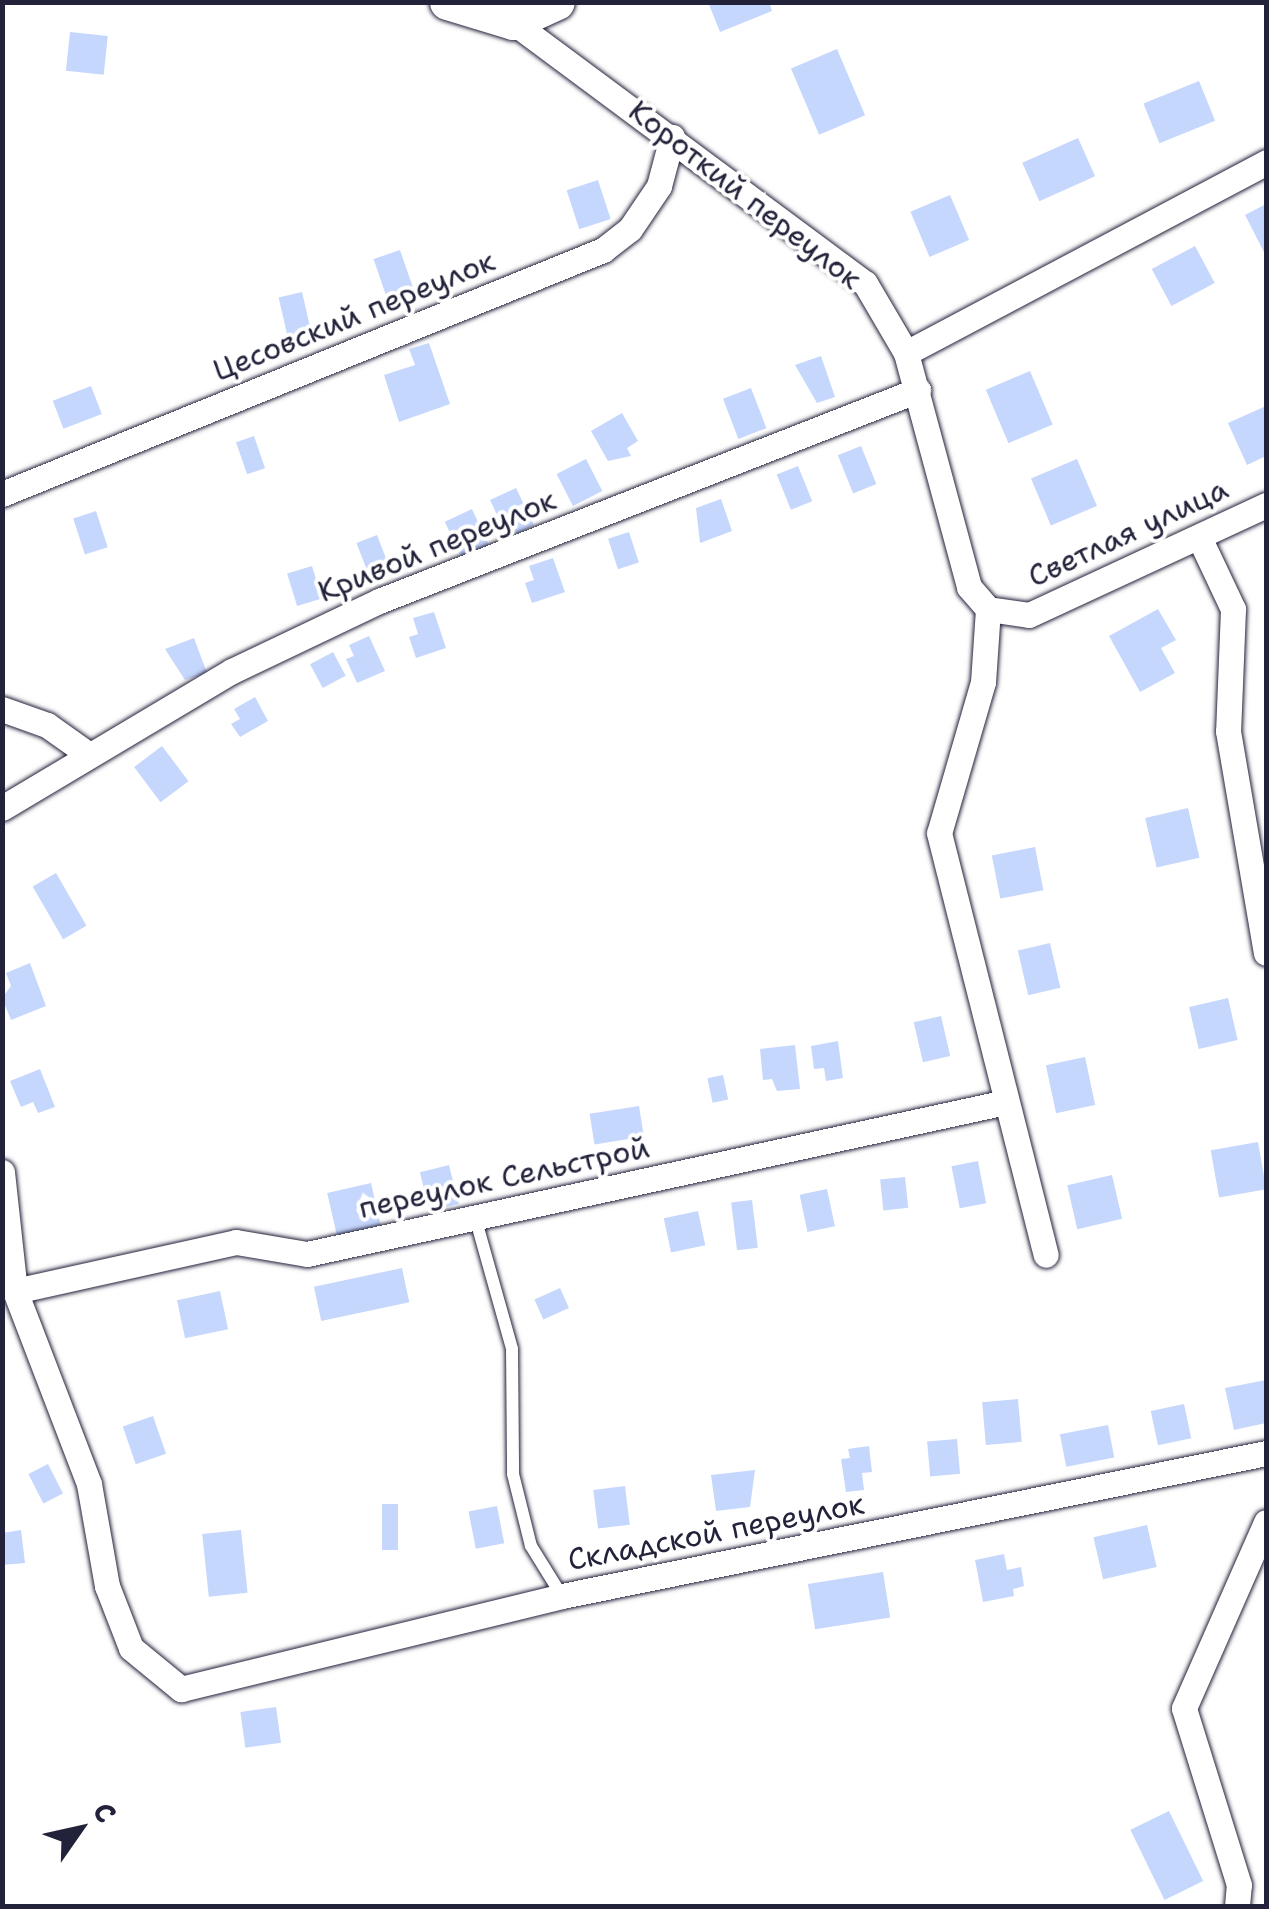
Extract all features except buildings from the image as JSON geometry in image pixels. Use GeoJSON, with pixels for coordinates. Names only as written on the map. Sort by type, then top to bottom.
{"type":"FeatureCollection","features":[{"type":"Feature","properties":{"kind":"street"},"geometry":{"type":"LineString","coordinates":[[447,2],[513,22],[556,2]]}},
{"type":"Feature","properties":{"kind":"street","name":"Короткий переулок"},"geometry":{"type":"LineString","coordinates":[[513,22],[864,283],[906,353]]}},
{"type":"Feature","properties":{"kind":"street","name":"Цесовский переулок"},"geometry":{"type":"LineString","coordinates":[[2,494],[602,250],[630,229],[659,186],[672,137]]}},
{"type":"Feature","properties":{"kind":"street"},"geometry":{"type":"LineString","coordinates":[[1046,1255],[939,833],[983,682],[988,609],[969,586],[906,353],[1266,162]]}},
{"type":"Feature","properties":{"kind":"street","name":"Кривой переулок"},"geometry":{"type":"LineString","coordinates":[[2,808],[232,671],[379,600],[918,390]]}},
{"type":"Feature","properties":{"kind":"street","name":"Светлая улица"},"geometry":{"type":"LineString","coordinates":[[988,609],[1028,615],[1266,505]]}},
{"type":"Feature","properties":{"kind":"street"},"geometry":{"type":"LineString","coordinates":[[1199,537],[1233,609],[1228,731],[1266,954]]}},
{"type":"Feature","properties":{"kind":"street"},"geometry":{"type":"LineString","coordinates":[[2,709],[46,725],[88,754]]}},
{"type":"Feature","properties":{"kind":"street","name":"переулок Сельстрой"},"geometry":{"type":"LineString","coordinates":[[16,1291],[236,1242],[307,1254],[1006,1102]]}},
{"type":"Feature","properties":{"kind":"street"},"geometry":{"type":"LineString","coordinates":[[2,1172],[16,1291]]}},
{"type":"Feature","properties":{"kind":"street","name":"Складской переулок"},"geometry":{"type":"LineString","coordinates":[[16,1291],[89,1484],[107,1586],[131,1648],[181,1689],[562,1596],[1266,1454]]}},
{"type":"Feature","properties":{"kind":"street"},"geometry":{"type":"LineString","coordinates":[[1238,1906],[1239,1885],[1184,1708],[1266,1522]]}},
{"type":"Feature","properties":{"kind":"lane"},"geometry":{"type":"LineString","coordinates":[[475,1217],[512,1349],[514,1474],[531,1546],[562,1596]]}}]}
